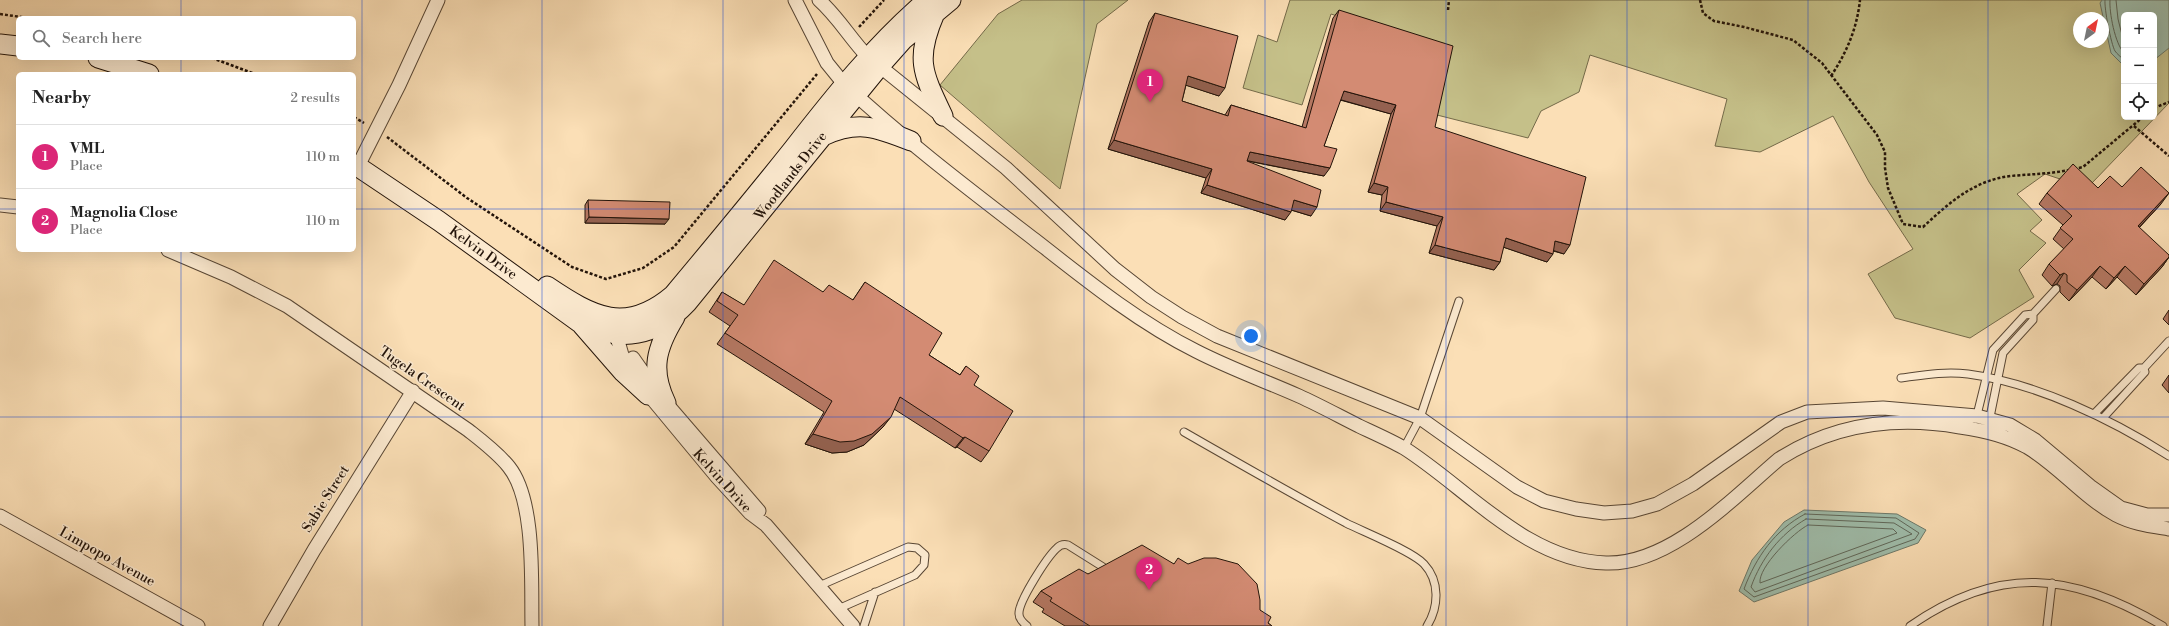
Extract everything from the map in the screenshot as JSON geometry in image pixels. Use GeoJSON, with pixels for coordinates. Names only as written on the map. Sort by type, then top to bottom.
{"type":"FeatureCollection","features":[{"type":"Feature","properties":{"kind":"main road","name":"Woodlands Drive"},"geometry":{"type":"LineString","coordinates":[[618,327],[632,318],[654,309],[673,295],[873,62],[903,40],[938,3]]}},
{"type":"Feature","properties":{"kind":"main road"},"geometry":{"type":"LineString","coordinates":[[938,3],[925,36],[923,60],[927,79],[943,116]]}},
{"type":"Feature","properties":{"kind":"main road"},"geometry":{"type":"LineString","coordinates":[[0,44],[16,46]]}},
{"type":"Feature","properties":{"kind":"main road"},"geometry":{"type":"LineString","coordinates":[[104,60],[143,72]]}},
{"type":"Feature","properties":{"kind":"main road","name":"Woodlands Drive"},"geometry":{"type":"LineString","coordinates":[[618,327],[651,330],[675,316],[711,275],[822,136],[850,90]]}},
{"type":"Feature","properties":{"kind":"main road"},"geometry":{"type":"LineString","coordinates":[[822,136],[848,127],[862,126],[876,128],[910,141]]}},
{"type":"Feature","properties":{"kind":"main road","name":"Kelvin Drive"},"geometry":{"type":"LineString","coordinates":[[357,160],[557,292],[618,327]]}},
{"type":"Feature","properties":{"kind":"main road","name":"Kelvin Drive"},"geometry":{"type":"LineString","coordinates":[[357,160],[580,323],[600,332],[618,327]]}},
{"type":"Feature","properties":{"kind":"main road"},"geometry":{"type":"LineString","coordinates":[[666,404],[657,382],[657,357],[666,333],[675,316]]}},
{"type":"Feature","properties":{"kind":"main road"},"geometry":{"type":"LineString","coordinates":[[580,323],[623,372],[648,395]]}},
{"type":"Feature","properties":{"kind":"street"},"geometry":{"type":"LineString","coordinates":[[357,160],[376,129],[399,86],[438,0]]}},
{"type":"Feature","properties":{"kind":"street"},"geometry":{"type":"LineString","coordinates":[[795,0],[827,63],[850,90],[979,198],[1133,313],[1195,351],[1303,398],[1404,448],[1508,525],[1546,549],[1580,560],[1608,563],[1636,560],[1658,552],[1686,536],[1779,458],[1794,450],[1827,436],[1856,427],[1896,422],[2010,425],[2035,440],[2090,486],[2121,508],[2148,515],[2169,515]]}},
{"type":"Feature","properties":{"kind":"street"},"geometry":{"type":"LineString","coordinates":[[819,0],[834,13],[850,37],[873,62],[943,116],[1006,168],[1115,269],[1182,317],[1217,336],[1420,418],[1517,487],[1544,501],[1576,509],[1604,513],[1632,511],[1657,504],[1693,484],[1781,422],[1807,412],[1883,408],[1981,424],[2026,447],[2116,515],[2138,524],[2169,529]]}},
{"type":"Feature","properties":{"kind":"street"},"geometry":{"type":"LineString","coordinates":[[0,205],[16,207]]}},
{"type":"Feature","properties":{"kind":"street","name":"Tugela Crescent"},"geometry":{"type":"LineString","coordinates":[[173,252],[231,277],[286,306],[412,391],[489,447],[509,467],[524,498],[531,556],[532,626]]}},
{"type":"Feature","properties":{"kind":"street","name":"Kelvin Drive"},"geometry":{"type":"LineString","coordinates":[[618,327],[627,364],[648,395],[722,482],[750,513],[766,525],[853,626]]}},
{"type":"Feature","properties":{"kind":"street","name":"Kelvin Drive"},"geometry":{"type":"LineString","coordinates":[[618,327],[637,366],[666,404],[757,508],[763,516],[766,525]]}},
{"type":"Feature","properties":{"kind":"street","name":"Sabie Street"},"geometry":{"type":"LineString","coordinates":[[270,626],[314,550],[412,391]]}},
{"type":"Feature","properties":{"kind":"street","name":"Limpopo Avenue"},"geometry":{"type":"LineString","coordinates":[[0,516],[198,626]]}},
{"type":"Feature","properties":{"kind":"lane"},"geometry":{"type":"LineString","coordinates":[[1981,424],[1986,377],[1993,350],[2025,315],[2033,314],[2056,289]]}},
{"type":"Feature","properties":{"kind":"lane"},"geometry":{"type":"LineString","coordinates":[[1404,448],[1420,418],[1459,300]]}},
{"type":"Feature","properties":{"kind":"lane"},"geometry":{"type":"LineString","coordinates":[[1981,424],[1998,380],[2003,353],[2033,320],[2033,314]]}},
{"type":"Feature","properties":{"kind":"lane"},"geometry":{"type":"LineString","coordinates":[[2012,329],[2019,336]]}},
{"type":"Feature","properties":{"kind":"lane"},"geometry":{"type":"LineString","coordinates":[[2103,418],[2145,372],[2144,368],[2169,341]]}},
{"type":"Feature","properties":{"kind":"lane"},"geometry":{"type":"LineString","coordinates":[[2094,414],[2139,368],[2144,368]]}},
{"type":"Feature","properties":{"kind":"lane"},"geometry":{"type":"LineString","coordinates":[[1901,378],[1945,373],[1986,377],[1998,380],[2048,395],[2094,414],[2169,456]]}},
{"type":"Feature","properties":{"kind":"lane"},"geometry":{"type":"LineString","coordinates":[[1184,432],[1346,523],[1420,560],[1432,574],[1436,593],[1436,602],[1427,626]]}},
{"type":"Feature","properties":{"kind":"lane"},"geometry":{"type":"LineString","coordinates":[[1028,626],[1020,620],[1018,614],[1020,605],[1038,572],[1057,547],[1063,544],[1068,545],[1103,568]]}},
{"type":"Feature","properties":{"kind":"lane"},"geometry":{"type":"LineString","coordinates":[[819,586],[908,547],[917,548],[921,551],[926,559],[919,572],[838,609]]}},
{"type":"Feature","properties":{"kind":"lane"},"geometry":{"type":"LineString","coordinates":[[1910,626],[1936,608],[1960,596],[2020,583],[2052,583],[2111,598],[2159,625]]}},
{"type":"Feature","properties":{"kind":"lane"},"geometry":{"type":"LineString","coordinates":[[2047,626],[2052,583]]}},
{"type":"Feature","properties":{"kind":"lane"},"geometry":{"type":"LineString","coordinates":[[864,626],[875,592]]}},
{"type":"Feature","properties":{"kind":"path"},"geometry":{"type":"LineString","coordinates":[[850,37],[884,0]]}},
{"type":"Feature","properties":{"kind":"path"},"geometry":{"type":"LineString","coordinates":[[1448,10],[1449,0]]}},
{"type":"Feature","properties":{"kind":"path"},"geometry":{"type":"LineString","coordinates":[[1700,0],[1703,13],[1714,21],[1744,26],[1793,40],[1822,63],[1830,76],[1870,122],[1877,135],[1885,152],[1884,168],[1888,188],[1903,224],[1923,227],[1956,197],[1966,190],[1994,180],[2011,176],[2030,176],[2083,167],[2140,120]]}},
{"type":"Feature","properties":{"kind":"path"},"geometry":{"type":"LineString","coordinates":[[1830,76],[1843,57],[1854,33],[1860,0]]}},
{"type":"Feature","properties":{"kind":"path"},"geometry":{"type":"LineString","coordinates":[[0,14],[16,16]]}},
{"type":"Feature","properties":{"kind":"path"},"geometry":{"type":"LineString","coordinates":[[217,60],[250,72]]}},
{"type":"Feature","properties":{"kind":"path"},"geometry":{"type":"LineString","coordinates":[[356,118],[376,129],[467,198],[572,266],[606,279],[643,268],[674,247],[827,63]]}},
{"type":"Feature","properties":{"kind":"path"},"geometry":{"type":"LineString","coordinates":[[2157,107],[2169,102]]}},
{"type":"Feature","properties":{"kind":"path"},"geometry":{"type":"LineString","coordinates":[[2134,126],[2169,156]]}},
{"type":"Feature","properties":{"kind":"shaded area"},"geometry":{"type":"Polygon","coordinates":[[[1022,0],[1128,0],[1097,24],[1060,189],[940,85],[998,14],[1022,0]]]}},
{"type":"Feature","properties":{"kind":"shaded area"},"geometry":{"type":"Polygon","coordinates":[[[1290,0],[2169,0],[2169,103],[2157,115],[2157,12],[2121,12],[2121,120],[2153,120],[2092,183],[2075,184],[2045,174],[2017,194],[2042,220],[2030,231],[2046,243],[2019,270],[2034,297],[1970,338],[1895,318],[1868,274],[1913,249],[1869,182],[1833,116],[1760,152],[1715,146],[1727,99],[1590,55],[1579,92],[1541,111],[1528,138],[1437,115],[1451,52],[1331,14],[1302,105],[1243,88],[1258,35],[1277,42],[1290,0]]]}},
{"type":"Feature","properties":{"kind":"water"},"geometry":{"type":"Polygon","coordinates":[[[2102,0],[2169,0],[2169,48],[2157,58],[2157,12],[2121,12],[2121,63],[2111,53],[2109,44],[2109,12],[2102,12],[2100,3],[2102,0]]]}},
{"type":"Feature","properties":{"kind":"water"},"geometry":{"type":"Polygon","coordinates":[[[1804,510],[1897,514],[1926,530],[1918,543],[1754,602],[1739,591],[1752,560],[1784,522],[1804,510]]]}},
{"type":"Feature","properties":{"kind":"building"},"geometry":{"type":"Polygon","coordinates":[[[1339,10],[1453,46],[1435,127],[1586,177],[1570,245],[1555,241],[1553,254],[1506,238],[1500,262],[1435,245],[1443,217],[1386,202],[1388,187],[1374,183],[1396,105],[1344,91],[1324,146],[1337,149],[1330,168],[1250,152],[1247,161],[1321,190],[1317,207],[1294,200],[1291,212],[1207,185],[1212,169],[1114,140],[1155,13],[1238,36],[1225,88],[1188,76],[1182,101],[1228,116],[1231,105],[1306,128],[1339,10]]]}},
{"type":"Feature","properties":{"kind":"building"},"geometry":{"type":"Polygon","coordinates":[[[2073,164],[2098,188],[2110,176],[2122,187],[2141,167],[2169,193],[2138,226],[2169,255],[2169,257],[2144,284],[2125,266],[2114,278],[2100,266],[2077,290],[2067,282],[2067,275],[2064,273],[2060,275],[2049,264],[2073,239],[2060,228],[2072,216],[2047,193],[2073,164]]]}},
{"type":"Feature","properties":{"kind":"building"},"geometry":{"type":"Polygon","coordinates":[[[588,200],[670,202],[669,219],[589,217],[588,200]]]}},
{"type":"Feature","properties":{"kind":"building"},"geometry":{"type":"Polygon","coordinates":[[[774,260],[823,292],[829,285],[853,300],[865,282],[942,333],[929,355],[960,375],[966,366],[979,376],[974,385],[1013,411],[989,451],[965,437],[963,438],[900,397],[891,417],[872,434],[854,441],[840,442],[813,434],[832,401],[725,333],[738,315],[717,301],[722,292],[744,305],[774,260]]]}},
{"type":"Feature","properties":{"kind":"building"},"geometry":{"type":"Polygon","coordinates":[[[1142,545],[1174,564],[1178,558],[1188,564],[1204,558],[1216,558],[1238,564],[1257,584],[1260,610],[1271,617],[1268,623],[1272,626],[1090,626],[1050,601],[1052,598],[1041,591],[1079,569],[1088,574],[1142,545]]]}},
{"type":"Feature","properties":{"kind":"place","name":"VML"},"geometry":{"type":"Point","coordinates":[1150,102]}},
{"type":"Feature","properties":{"kind":"place","name":"Magnolia Close"},"geometry":{"type":"Point","coordinates":[1149,590]}}]}
